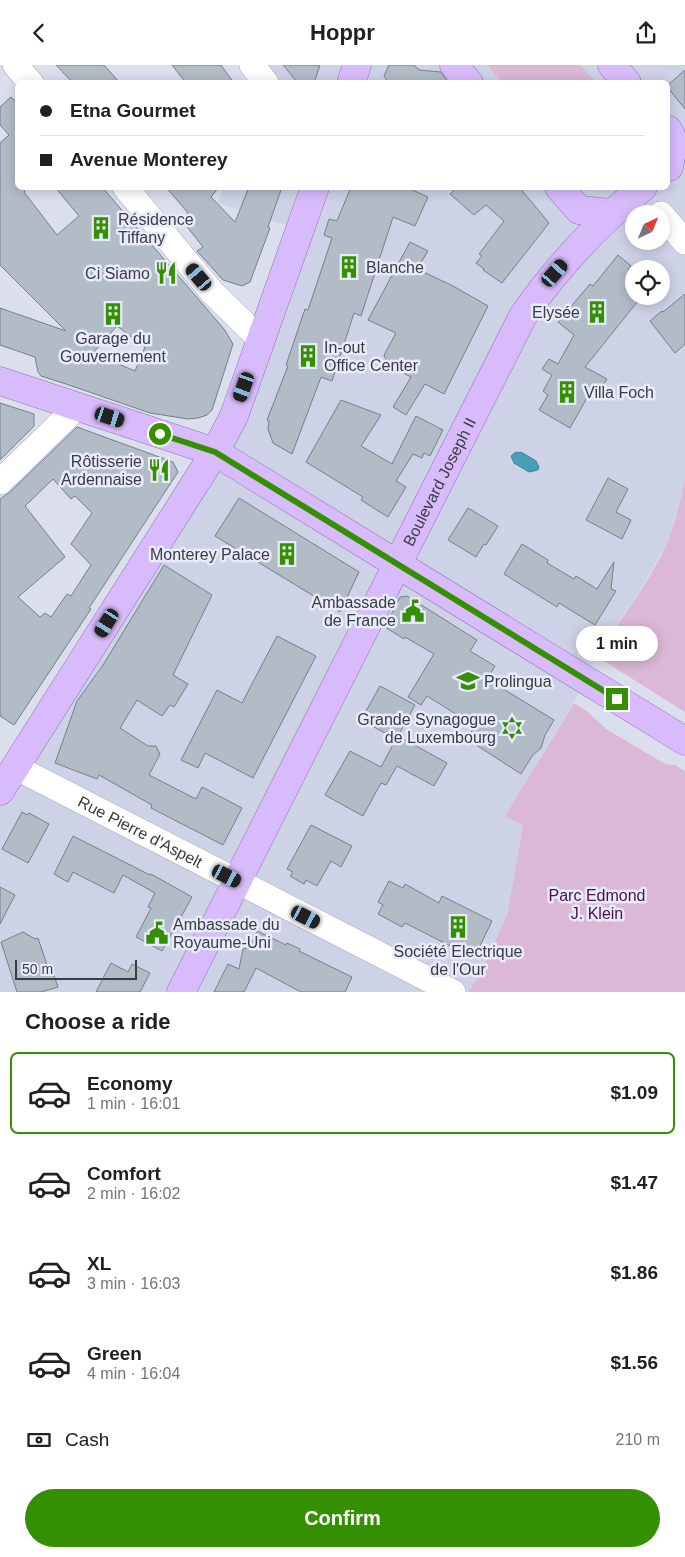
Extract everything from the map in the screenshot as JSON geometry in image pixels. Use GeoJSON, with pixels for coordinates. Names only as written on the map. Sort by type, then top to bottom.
{"type":"FeatureCollection","features":[{"type":"Feature","properties":{"kind":"main road"},"geometry":{"type":"LineString","coordinates":[[352,80],[357,65]]}},
{"type":"Feature","properties":{"kind":"main road"},"geometry":{"type":"LineString","coordinates":[[454,65],[466,80]]}},
{"type":"Feature","properties":{"kind":"main road"},"geometry":{"type":"LineString","coordinates":[[612,65],[624,80]]}},
{"type":"Feature","properties":{"kind":"main road"},"geometry":{"type":"LineString","coordinates":[[670,133],[674,163]]}},
{"type":"Feature","properties":{"kind":"main road"},"geometry":{"type":"LineString","coordinates":[[0,791],[215,452],[234,415],[314,190]]}},
{"type":"Feature","properties":{"kind":"main road"},"geometry":{"type":"LineString","coordinates":[[562,190],[579,210],[612,213]]}},
{"type":"Feature","properties":{"kind":"main road","name":"Boulevard Joseph II"},"geometry":{"type":"LineString","coordinates":[[181,992],[523,316],[545,285],[574,251],[612,213],[639,190]]}},
{"type":"Feature","properties":{"kind":"main road"},"geometry":{"type":"LineString","coordinates":[[0,381],[215,452],[685,741]]}},
{"type":"Feature","properties":{"kind":"street"},"geometry":{"type":"LineString","coordinates":[[15,65],[28,80]]}},
{"type":"Feature","properties":{"kind":"street"},"geometry":{"type":"LineString","coordinates":[[252,65],[264,80]]}},
{"type":"Feature","properties":{"kind":"street"},"geometry":{"type":"LineString","coordinates":[[127,190],[212,293],[261,340]]}},
{"type":"Feature","properties":{"kind":"street"},"geometry":{"type":"LineString","coordinates":[[643,190],[654,205]]}},
{"type":"Feature","properties":{"kind":"street"},"geometry":{"type":"LineString","coordinates":[[670,224],[685,242]]}},
{"type":"Feature","properties":{"kind":"street"},"geometry":{"type":"LineString","coordinates":[[0,482],[77,407]]}},
{"type":"Feature","properties":{"kind":"street","name":"Rue Pierre d'Aspelt"},"geometry":{"type":"LineString","coordinates":[[15,767],[453,992]]}},
{"type":"Feature","properties":{"kind":"shaded area"},"geometry":{"type":"Polygon","coordinates":[[[252,65],[685,65],[685,478],[678,511],[668,541],[638,594],[596,656],[587,680],[505,816],[523,824],[507,915],[480,975],[468,992],[0,992],[0,791],[199,478],[300,230],[218,203],[222,190],[670,190],[670,80],[264,80],[252,65]]]}},
{"type":"Feature","properties":{"kind":"green space"},"geometry":{"type":"Polygon","coordinates":[[[487,65],[580,65],[593,80],[500,80],[487,65]]]}},
{"type":"Feature","properties":{"kind":"green space"},"geometry":{"type":"Polygon","coordinates":[[[685,478],[685,712],[596,656],[635,600],[661,556],[673,526],[685,478]]]}},
{"type":"Feature","properties":{"kind":"green space","name":"Parc Edmond J. Klein"},"geometry":{"type":"Polygon","coordinates":[[[574,703],[588,712],[606,729],[665,764],[675,765],[685,771],[685,992],[468,992],[480,975],[507,915],[523,825],[505,816],[574,703]]]}},
{"type":"Feature","properties":{"kind":"water"},"geometry":{"type":"Polygon","coordinates":[[[516,452],[521,452],[536,461],[539,467],[538,470],[529,472],[514,463],[511,456],[516,452]]]}},
{"type":"Feature","properties":{"kind":"building"},"geometry":{"type":"Polygon","coordinates":[[[56,65],[104,65],[117,80],[70,80],[56,65]]]}},
{"type":"Feature","properties":{"kind":"building"},"geometry":{"type":"Polygon","coordinates":[[[172,65],[221,65],[232,80],[184,80],[172,65]]]}},
{"type":"Feature","properties":{"kind":"building"},"geometry":{"type":"Polygon","coordinates":[[[283,65],[320,65],[315,80],[296,80],[283,65]]]}},
{"type":"Feature","properties":{"kind":"building"},"geometry":{"type":"Polygon","coordinates":[[[389,65],[414,65],[419,70],[441,72],[446,80],[387,80],[384,76],[389,65]]]}},
{"type":"Feature","properties":{"kind":"building"},"geometry":{"type":"Polygon","coordinates":[[[685,70],[685,109],[670,90],[670,83],[685,70]]]}},
{"type":"Feature","properties":{"kind":"building"},"geometry":{"type":"Polygon","coordinates":[[[11,97],[15,101],[15,190],[24,190],[57,235],[79,216],[57,190],[105,190],[224,329],[233,344],[212,410],[207,415],[188,419],[150,413],[41,376],[38,372],[35,357],[0,345],[0,308],[66,331],[0,265],[0,143],[9,135],[0,125],[0,107],[11,97]],[[117,326],[93,353],[135,371],[145,347],[117,326]]]}},
{"type":"Feature","properties":{"kind":"building"},"geometry":{"type":"Polygon","coordinates":[[[169,190],[217,190],[211,197],[235,222],[248,190],[281,190],[268,227],[270,228],[250,282],[242,286],[223,280],[197,251],[203,247],[181,219],[188,213],[169,190]]]}},
{"type":"Feature","properties":{"kind":"building"},"geometry":{"type":"Polygon","coordinates":[[[350,190],[413,190],[428,197],[415,226],[393,217],[361,316],[354,313],[332,381],[321,377],[292,454],[273,443],[268,429],[269,421],[267,420],[288,366],[286,365],[305,309],[308,310],[332,238],[324,235],[329,219],[337,221],[350,190]]]}},
{"type":"Feature","properties":{"kind":"building"},"geometry":{"type":"Polygon","coordinates":[[[454,190],[522,190],[549,223],[502,283],[476,263],[482,256],[479,254],[504,221],[486,205],[474,215],[450,194],[454,190]]]}},
{"type":"Feature","properties":{"kind":"building"},"geometry":{"type":"Polygon","coordinates":[[[410,242],[428,251],[417,269],[453,286],[488,306],[444,394],[425,384],[406,415],[393,407],[411,377],[392,367],[384,355],[396,333],[368,320],[410,242]]]}},
{"type":"Feature","properties":{"kind":"building"},"geometry":{"type":"Polygon","coordinates":[[[618,255],[625,261],[625,305],[635,305],[585,367],[607,379],[599,392],[592,389],[570,428],[539,410],[548,395],[543,391],[552,375],[542,369],[549,359],[558,364],[574,335],[558,322],[590,284],[593,286],[618,255]]]}},
{"type":"Feature","properties":{"kind":"building"},"geometry":{"type":"Polygon","coordinates":[[[685,294],[685,344],[675,353],[650,321],[685,294]]]}},
{"type":"Feature","properties":{"kind":"building"},"geometry":{"type":"Polygon","coordinates":[[[341,400],[381,415],[361,446],[392,464],[416,416],[443,430],[430,456],[424,453],[422,458],[413,454],[396,481],[406,487],[388,517],[361,500],[363,497],[306,462],[341,400]]]}},
{"type":"Feature","properties":{"kind":"building"},"geometry":{"type":"Polygon","coordinates":[[[0,403],[34,414],[34,426],[0,460],[0,403]]]}},
{"type":"Feature","properties":{"kind":"building"},"geometry":{"type":"Polygon","coordinates":[[[77,427],[173,462],[178,472],[89,608],[91,609],[14,725],[0,716],[0,499],[10,492],[77,427]],[[53,479],[25,506],[65,557],[18,597],[40,617],[45,613],[51,617],[67,594],[71,596],[91,565],[71,544],[92,513],[75,496],[71,499],[53,479]]]}},
{"type":"Feature","properties":{"kind":"building"},"geometry":{"type":"Polygon","coordinates":[[[608,478],[628,489],[616,512],[631,520],[622,539],[586,520],[608,478]]]}},
{"type":"Feature","properties":{"kind":"building","name":"Monterey Palace"},"geometry":{"type":"Polygon","coordinates":[[[239,498],[359,572],[340,612],[215,536],[239,498]]]}},
{"type":"Feature","properties":{"kind":"building"},"geometry":{"type":"Polygon","coordinates":[[[468,508],[498,526],[476,557],[448,540],[468,508]]]}},
{"type":"Feature","properties":{"kind":"building"},"geometry":{"type":"Polygon","coordinates":[[[522,544],[548,560],[547,563],[574,579],[576,576],[597,589],[614,562],[611,589],[616,591],[595,625],[559,603],[557,607],[504,574],[522,544]]]}},
{"type":"Feature","properties":{"kind":"building"},"geometry":{"type":"Polygon","coordinates":[[[164,565],[212,595],[173,675],[188,684],[174,707],[170,705],[162,716],[137,700],[120,728],[148,746],[156,746],[160,754],[149,775],[196,799],[202,787],[242,808],[223,845],[151,808],[152,805],[99,775],[97,779],[55,763],[77,701],[103,665],[164,565]]]}},
{"type":"Feature","properties":{"kind":"building"},"geometry":{"type":"Polygon","coordinates":[[[407,596],[477,640],[470,651],[495,666],[487,679],[554,720],[545,735],[541,748],[532,756],[521,774],[467,739],[475,726],[427,696],[421,705],[408,697],[434,654],[385,627],[400,597],[407,596]]]}},
{"type":"Feature","properties":{"kind":"building"},"geometry":{"type":"Polygon","coordinates":[[[277,636],[316,656],[253,778],[205,753],[198,768],[181,760],[217,690],[242,703],[277,636]]]}},
{"type":"Feature","properties":{"kind":"building"},"geometry":{"type":"Polygon","coordinates":[[[380,686],[415,705],[398,736],[447,763],[434,786],[397,766],[386,785],[381,783],[363,816],[325,795],[350,751],[381,767],[396,739],[361,720],[380,686]]]}},
{"type":"Feature","properties":{"kind":"building"},"geometry":{"type":"Polygon","coordinates":[[[22,812],[27,815],[29,813],[49,824],[28,863],[2,849],[22,812]]]}},
{"type":"Feature","properties":{"kind":"building"},"geometry":{"type":"Polygon","coordinates":[[[311,825],[352,846],[341,867],[331,861],[317,886],[306,880],[304,884],[290,876],[293,872],[287,869],[311,825]]]}},
{"type":"Feature","properties":{"kind":"building"},"geometry":{"type":"Polygon","coordinates":[[[73,836],[151,874],[192,897],[162,951],[136,937],[151,908],[148,907],[155,893],[123,875],[114,893],[73,872],[68,882],[54,874],[73,836]]]}},
{"type":"Feature","properties":{"kind":"building"},"geometry":{"type":"Polygon","coordinates":[[[389,881],[403,888],[405,884],[439,903],[442,896],[492,921],[474,958],[405,923],[402,927],[378,914],[383,905],[378,902],[389,881]]]}},
{"type":"Feature","properties":{"kind":"building"},"geometry":{"type":"Polygon","coordinates":[[[0,887],[15,895],[0,924],[0,887]]]}},
{"type":"Feature","properties":{"kind":"building"},"geometry":{"type":"Polygon","coordinates":[[[257,931],[286,945],[287,943],[300,949],[299,951],[352,977],[345,992],[301,992],[256,968],[244,992],[214,992],[228,964],[239,969],[243,949],[250,947],[257,931]]]}},
{"type":"Feature","properties":{"kind":"building"},"geometry":{"type":"Polygon","coordinates":[[[23,932],[35,939],[38,938],[48,968],[51,967],[58,987],[41,992],[17,992],[1,942],[23,932]]]}},
{"type":"Feature","properties":{"kind":"building"},"geometry":{"type":"Polygon","coordinates":[[[111,963],[128,972],[132,964],[150,973],[140,992],[96,992],[111,963]]]}},
{"type":"Feature","properties":{"kind":"place","name":"Résidence Tiffany"},"geometry":{"type":"Point","coordinates":[101,228]}},
{"type":"Feature","properties":{"kind":"place","name":"Blanche"},"geometry":{"type":"Point","coordinates":[349,267]}},
{"type":"Feature","properties":{"kind":"place","name":"Ci Siamo"},"geometry":{"type":"Point","coordinates":[166,273]}},
{"type":"Feature","properties":{"kind":"place","name":"Elysée"},"geometry":{"type":"Point","coordinates":[597,312]}},
{"type":"Feature","properties":{"kind":"place","name":"Garage du Gouvernement"},"geometry":{"type":"Point","coordinates":[113,314]}},
{"type":"Feature","properties":{"kind":"place","name":"In-out Office Center"},"geometry":{"type":"Point","coordinates":[308,356]}},
{"type":"Feature","properties":{"kind":"place","name":"Villa Foch"},"geometry":{"type":"Point","coordinates":[567,392]}},
{"type":"Feature","properties":{"kind":"place","name":"Rôtisserie Ardennaise"},"geometry":{"type":"Point","coordinates":[159,470]}},
{"type":"Feature","properties":{"kind":"place","name":"Monterey Palace"},"geometry":{"type":"Point","coordinates":[287,554]}},
{"type":"Feature","properties":{"kind":"place","name":"Ambassade de France"},"geometry":{"type":"Point","coordinates":[413,611]}},
{"type":"Feature","properties":{"kind":"place","name":"Prolingua"},"geometry":{"type":"Point","coordinates":[468,681]}},
{"type":"Feature","properties":{"kind":"place","name":"Grande Synagogue de Luxembourg"},"geometry":{"type":"Point","coordinates":[512,728]}},
{"type":"Feature","properties":{"kind":"place","name":"Société Electrique de l'Our"},"geometry":{"type":"Point","coordinates":[458,927]}},
{"type":"Feature","properties":{"kind":"place","name":"Ambassade du Royaume-Uni"},"geometry":{"type":"Point","coordinates":[157,933]}},
{"type":"Feature","properties":{"kind":"route"},"geometry":{"type":"LineString","coordinates":[[160,434],[215,452],[617,699]]}}]}
